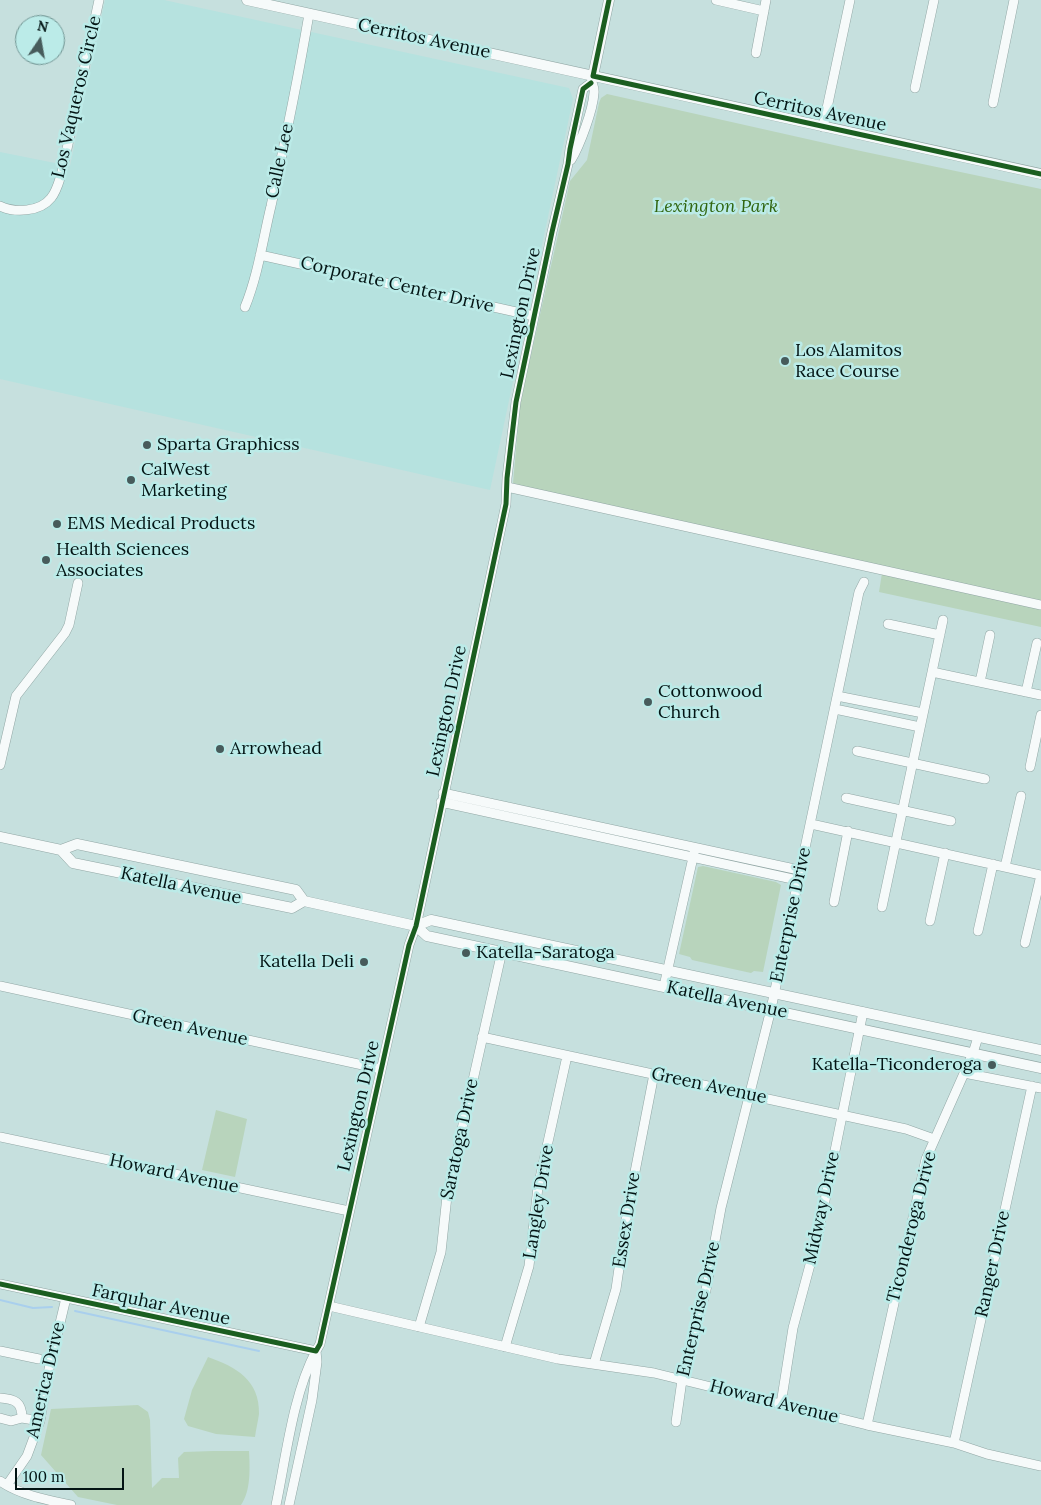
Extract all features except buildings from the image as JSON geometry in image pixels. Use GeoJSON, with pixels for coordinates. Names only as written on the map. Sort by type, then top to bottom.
{"type":"FeatureCollection","features":[{"type":"Feature","properties":{"kind":"main road","name":"Cerritos Avenue"},"geometry":{"type":"LineString","coordinates":[[247,0],[592,80],[1041,174]]}},
{"type":"Feature","properties":{"kind":"main road"},"geometry":{"type":"LineString","coordinates":[[592,80],[609,0]]}},
{"type":"Feature","properties":{"kind":"main road","name":"Katella Avenue"},"geometry":{"type":"LineString","coordinates":[[0,837],[61,850],[77,844],[296,890],[304,901],[416,926],[426,936],[1041,1068]]}},
{"type":"Feature","properties":{"kind":"main road","name":"Katella Avenue"},"geometry":{"type":"LineString","coordinates":[[61,850],[73,863],[82,865],[292,908],[304,901]]}},
{"type":"Feature","properties":{"kind":"main road","name":"Katella Avenue"},"geometry":{"type":"LineString","coordinates":[[416,926],[431,920],[1041,1050]]}},
{"type":"Feature","properties":{"kind":"street","name":"Los Vaqueros Circle"},"geometry":{"type":"LineString","coordinates":[[0,206],[18,210],[42,206],[51,199],[57,188],[99,0]]}},
{"type":"Feature","properties":{"kind":"street"},"geometry":{"type":"LineString","coordinates":[[716,0],[764,11]]}},
{"type":"Feature","properties":{"kind":"street"},"geometry":{"type":"LineString","coordinates":[[756,52],[766,0]]}},
{"type":"Feature","properties":{"kind":"street"},"geometry":{"type":"LineString","coordinates":[[823,127],[850,0]]}},
{"type":"Feature","properties":{"kind":"street"},"geometry":{"type":"LineString","coordinates":[[915,88],[934,0]]}},
{"type":"Feature","properties":{"kind":"street"},"geometry":{"type":"LineString","coordinates":[[993,103],[1014,0]]}},
{"type":"Feature","properties":{"kind":"street","name":"Calle Lee"},"geometry":{"type":"LineString","coordinates":[[245,306],[251,293],[296,90],[309,14]]}},
{"type":"Feature","properties":{"kind":"street","name":"Lexington Drive"},"geometry":{"type":"LineString","coordinates":[[276,1505],[298,1398],[308,1366],[320,1344],[380,1069],[409,944],[416,926],[506,504],[516,402],[583,89],[592,80]]}},
{"type":"Feature","properties":{"kind":"street","name":"Corporate Center Drive"},"geometry":{"type":"LineString","coordinates":[[260,254],[534,316]]}},
{"type":"Feature","properties":{"kind":"street"},"geometry":{"type":"LineString","coordinates":[[507,487],[1041,604]]}},
{"type":"Feature","properties":{"kind":"street","name":"Enterprise Drive"},"geometry":{"type":"LineString","coordinates":[[676,1422],[682,1380],[706,1290],[721,1208],[774,993],[859,592],[864,582]]}},
{"type":"Feature","properties":{"kind":"street"},"geometry":{"type":"LineString","coordinates":[[0,765],[16,696],[69,626],[78,583]]}},
{"type":"Feature","properties":{"kind":"street"},"geometry":{"type":"LineString","coordinates":[[882,907],[943,620]]}},
{"type":"Feature","properties":{"kind":"street"},"geometry":{"type":"LineString","coordinates":[[888,624],[940,635]]}},
{"type":"Feature","properties":{"kind":"street"},"geometry":{"type":"LineString","coordinates":[[980,682],[990,635]]}},
{"type":"Feature","properties":{"kind":"street"},"geometry":{"type":"LineString","coordinates":[[1026,692],[1037,643]]}},
{"type":"Feature","properties":{"kind":"street"},"geometry":{"type":"LineString","coordinates":[[932,672],[1041,696]]}},
{"type":"Feature","properties":{"kind":"street"},"geometry":{"type":"LineString","coordinates":[[837,696],[923,713]]}},
{"type":"Feature","properties":{"kind":"street"},"geometry":{"type":"LineString","coordinates":[[834,708],[920,727]]}},
{"type":"Feature","properties":{"kind":"street"},"geometry":{"type":"LineString","coordinates":[[1030,767],[1041,715]]}},
{"type":"Feature","properties":{"kind":"street"},"geometry":{"type":"LineString","coordinates":[[857,751],[986,779]]}},
{"type":"Feature","properties":{"kind":"street"},"geometry":{"type":"LineString","coordinates":[[1005,867],[1021,796]]}},
{"type":"Feature","properties":{"kind":"street"},"geometry":{"type":"LineString","coordinates":[[442,797],[798,875]]}},
{"type":"Feature","properties":{"kind":"street"},"geometry":{"type":"LineString","coordinates":[[846,798],[951,821]]}},
{"type":"Feature","properties":{"kind":"street"},"geometry":{"type":"LineString","coordinates":[[811,824],[1041,875],[1025,943]]}},
{"type":"Feature","properties":{"kind":"street"},"geometry":{"type":"LineString","coordinates":[[834,902],[848,831]]}},
{"type":"Feature","properties":{"kind":"street"},"geometry":{"type":"LineString","coordinates":[[664,986],[694,852]]}},
{"type":"Feature","properties":{"kind":"street"},"geometry":{"type":"LineString","coordinates":[[930,921],[946,853]]}},
{"type":"Feature","properties":{"kind":"street"},"geometry":{"type":"LineString","coordinates":[[978,931],[993,864]]}},
{"type":"Feature","properties":{"kind":"street","name":"Saratoga Drive"},"geometry":{"type":"LineString","coordinates":[[419,1326],[441,1252],[447,1196],[502,951]]}},
{"type":"Feature","properties":{"kind":"street","name":"Green Avenue"},"geometry":{"type":"LineString","coordinates":[[0,986],[380,1069]]}},
{"type":"Feature","properties":{"kind":"street","name":"Midway Drive"},"geometry":{"type":"LineString","coordinates":[[781,1404],[793,1328],[818,1235],[863,1012]]}},
{"type":"Feature","properties":{"kind":"street","name":"Green Avenue"},"geometry":{"type":"LineString","coordinates":[[482,1037],[906,1129],[934,1139]]}},
{"type":"Feature","properties":{"kind":"street","name":"Ticonderoga Drive"},"geometry":{"type":"LineString","coordinates":[[867,1425],[926,1159],[978,1037]]}},
{"type":"Feature","properties":{"kind":"street","name":"Langley Drive"},"geometry":{"type":"LineString","coordinates":[[505,1347],[528,1266],[538,1187],[567,1056]]}},
{"type":"Feature","properties":{"kind":"street"},"geometry":{"type":"LineString","coordinates":[[964,1073],[1037,1087]]}},
{"type":"Feature","properties":{"kind":"street","name":"Essex Drive"},"geometry":{"type":"LineString","coordinates":[[594,1364],[616,1289],[627,1212],[654,1074]]}},
{"type":"Feature","properties":{"kind":"street","name":"Ranger Drive"},"geometry":{"type":"LineString","coordinates":[[954,1443],[1037,1087]]}},
{"type":"Feature","properties":{"kind":"street","name":"Howard Avenue"},"geometry":{"type":"LineString","coordinates":[[0,1137],[349,1211]]}},
{"type":"Feature","properties":{"kind":"street","name":"Farquhar Avenue"},"geometry":{"type":"LineString","coordinates":[[0,1284],[316,1351]]}},
{"type":"Feature","properties":{"kind":"street","name":"America Drive"},"geometry":{"type":"LineString","coordinates":[[3,1483],[27,1456],[40,1421],[49,1369],[66,1298]]}},
{"type":"Feature","properties":{"kind":"street","name":"Howard Avenue"},"geometry":{"type":"LineString","coordinates":[[329,1306],[558,1359],[654,1373],[867,1425],[954,1443],[986,1454],[1041,1466]]}},
{"type":"Feature","properties":{"kind":"street"},"geometry":{"type":"LineString","coordinates":[[0,1351],[39,1359]]}},
{"type":"Feature","properties":{"kind":"street","name":"Lexington Drive"},"geometry":{"type":"LineString","coordinates":[[289,1505],[312,1400],[317,1362],[316,1351]]}},
{"type":"Feature","properties":{"kind":"street"},"geometry":{"type":"LineString","coordinates":[[0,1398],[10,1399],[19,1404],[22,1410],[22,1418]]}},
{"type":"Feature","properties":{"kind":"street"},"geometry":{"type":"LineString","coordinates":[[0,1418],[11,1421],[22,1418],[40,1421]]}},
{"type":"Feature","properties":{"kind":"street"},"geometry":{"type":"LineString","coordinates":[[3,1483],[42,1502],[71,1505]]}},
{"type":"Feature","properties":{"kind":"shaded area"},"geometry":{"type":"Polygon","coordinates":[[[105,0],[164,0],[569,88],[573,99],[490,490],[0,379],[0,152],[70,166],[105,0]]]}},
{"type":"Feature","properties":{"kind":"green space","name":"Los Alamitos Race Course"},"geometry":{"type":"Polygon","coordinates":[[[607,94],[1041,189],[1041,627],[879,592],[882,573],[516,493],[517,484],[513,483],[520,404],[570,181],[587,160],[599,103],[601,98],[607,94]]]}},
{"type":"Feature","properties":{"kind":"green space"},"geometry":{"type":"Polygon","coordinates":[[[703,866],[776,882],[781,885],[763,972],[754,971],[751,973],[692,960],[690,957],[679,954],[698,867],[703,866]]]}},
{"type":"Feature","properties":{"kind":"green space"},"geometry":{"type":"Polygon","coordinates":[[[216,1110],[247,1119],[235,1177],[202,1170],[216,1110]]]}},
{"type":"Feature","properties":{"kind":"green space"},"geometry":{"type":"Polygon","coordinates":[[[208,1357],[237,1370],[251,1384],[258,1402],[259,1414],[255,1437],[216,1434],[188,1426],[184,1419],[192,1390],[208,1357]]]}},
{"type":"Feature","properties":{"kind":"green space"},"geometry":{"type":"Polygon","coordinates":[[[138,1405],[148,1412],[150,1420],[152,1488],[162,1478],[179,1478],[178,1458],[184,1452],[249,1451],[250,1472],[247,1493],[241,1505],[117,1505],[78,1497],[41,1455],[51,1409],[138,1405]]]}},
{"type":"Feature","properties":{"kind":"waterway"},"geometry":{"type":"LineString","coordinates":[[0,1300],[33,1308],[52,1307]]}},
{"type":"Feature","properties":{"kind":"waterway"},"geometry":{"type":"LineString","coordinates":[[75,1311],[259,1351]]}},
{"type":"Feature","properties":{"kind":"cycle path"},"geometry":{"type":"LineString","coordinates":[[609,0],[593,76],[1041,174]]}},
{"type":"Feature","properties":{"kind":"cycle path"},"geometry":{"type":"LineString","coordinates":[[0,1284],[316,1351],[320,1344],[409,945],[416,926],[506,504],[507,478],[516,402],[552,232],[583,89],[591,83]]}},
{"type":"Feature","properties":{"kind":"place","name":"Los Alamitos Race Course"},"geometry":{"type":"Point","coordinates":[785,361]}},
{"type":"Feature","properties":{"kind":"place","name":"Sparta Graphicss"},"geometry":{"type":"Point","coordinates":[147,445]}},
{"type":"Feature","properties":{"kind":"place","name":"CalWest Marketing"},"geometry":{"type":"Point","coordinates":[131,480]}},
{"type":"Feature","properties":{"kind":"place","name":"EMS Medical Products"},"geometry":{"type":"Point","coordinates":[57,524]}},
{"type":"Feature","properties":{"kind":"place","name":"Health Sciences Associates"},"geometry":{"type":"Point","coordinates":[46,560]}},
{"type":"Feature","properties":{"kind":"place","name":"Cottonwood Church"},"geometry":{"type":"Point","coordinates":[648,702]}},
{"type":"Feature","properties":{"kind":"place","name":"Arrowhead"},"geometry":{"type":"Point","coordinates":[220,749]}},
{"type":"Feature","properties":{"kind":"place","name":"Katella-Saratoga"},"geometry":{"type":"Point","coordinates":[466,953]}},
{"type":"Feature","properties":{"kind":"place","name":"Katella Deli"},"geometry":{"type":"Point","coordinates":[364,962]}},
{"type":"Feature","properties":{"kind":"place","name":"Katella-Ticonderoga"},"geometry":{"type":"Point","coordinates":[992,1065]}},
{"type":"Feature","properties":{"kind":"park label","name":"Lexington Park"},"geometry":{"type":"Point","coordinates":[716,207]}}]}
